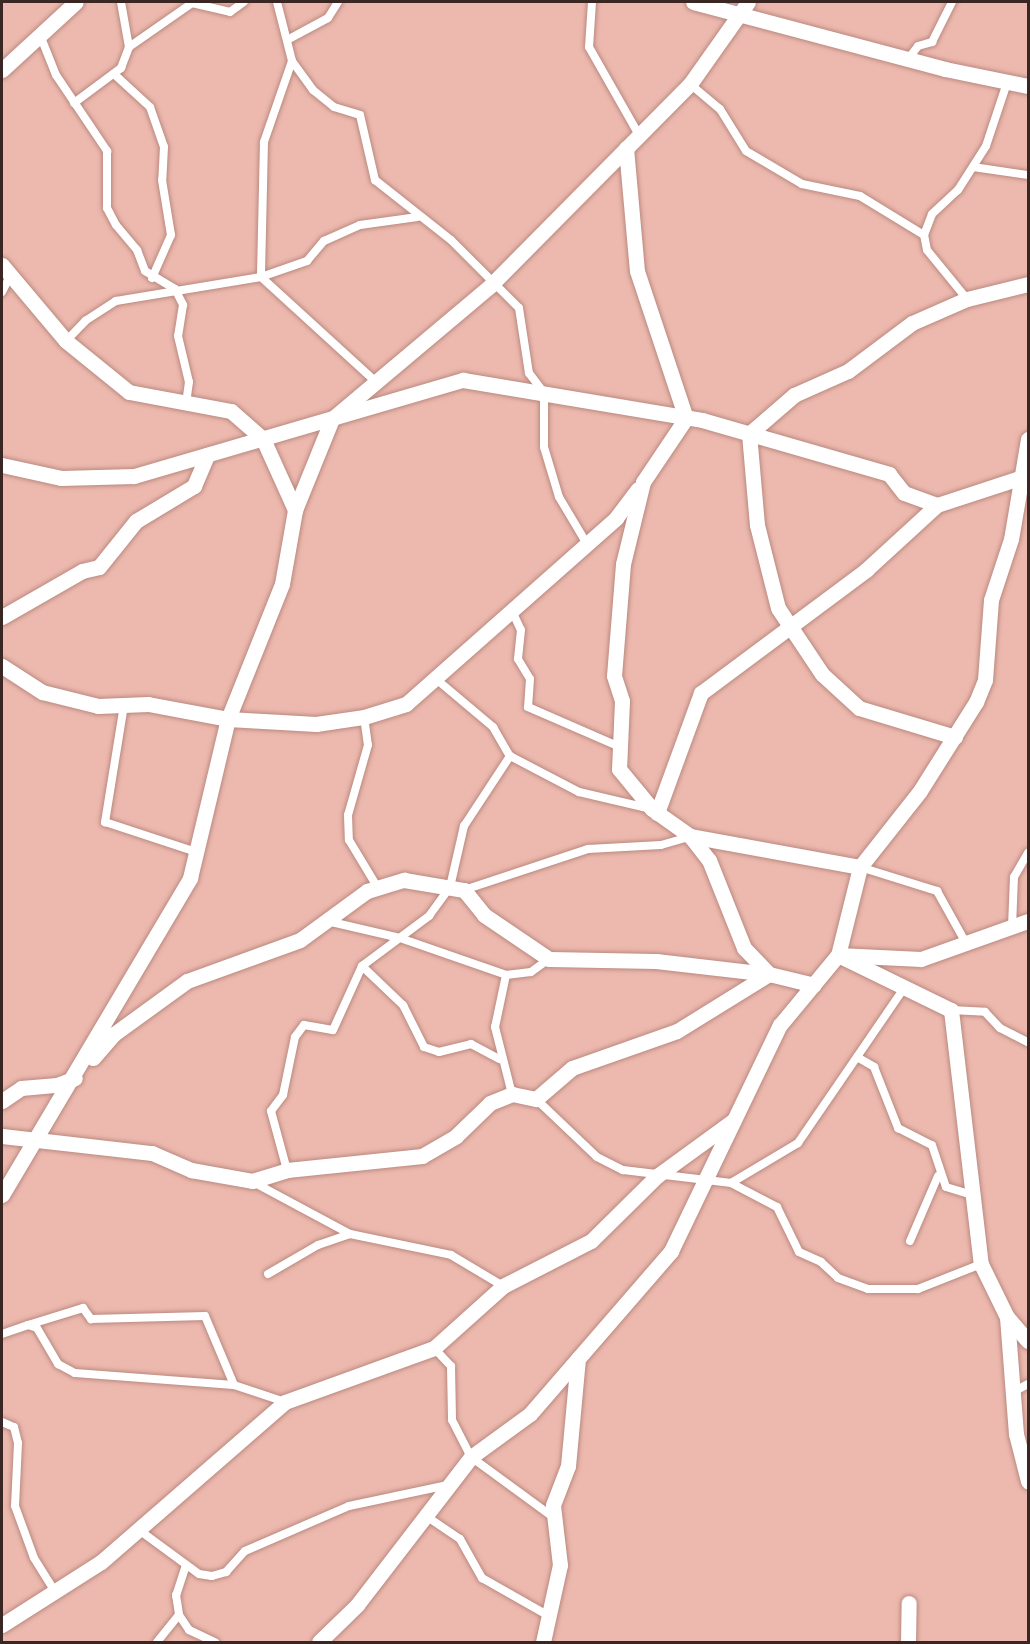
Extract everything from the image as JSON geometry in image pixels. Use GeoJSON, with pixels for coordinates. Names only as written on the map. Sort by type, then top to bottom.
{"type":"FeatureCollection","features":[{"type":"Feature","properties":{"kind":"street"},"geometry":{"type":"LineString","coordinates":[[2,70],[76,2]]}},
{"type":"Feature","properties":{"kind":"street"},"geometry":{"type":"LineString","coordinates":[[693,2],[743,7],[908,59],[1007,83],[1029,86]]}},
{"type":"Feature","properties":{"kind":"street"},"geometry":{"type":"LineString","coordinates":[[2,1195],[36,1143],[190,878],[228,719],[282,585],[295,510],[332,419],[491,285],[690,84],[743,7]]}},
{"type":"Feature","properties":{"kind":"street"},"geometry":{"type":"LineString","coordinates":[[626,148],[637,271],[686,418]]}},
{"type":"Feature","properties":{"kind":"street"},"geometry":{"type":"LineString","coordinates":[[5,272],[66,341],[129,392],[231,411],[263,439],[295,510]]}},
{"type":"Feature","properties":{"kind":"street"},"geometry":{"type":"LineString","coordinates":[[749,434],[794,395],[848,371],[912,323],[967,299],[1029,284]]}},
{"type":"Feature","properties":{"kind":"street"},"geometry":{"type":"LineString","coordinates":[[2,465],[61,478],[134,476],[463,380],[686,418],[749,434],[889,474],[904,493],[937,505]]}},
{"type":"Feature","properties":{"kind":"street"},"geometry":{"type":"LineString","coordinates":[[2,666],[42,692],[98,706],[148,704],[228,719],[316,724],[364,717],[406,704],[616,518],[686,418]]}},
{"type":"Feature","properties":{"kind":"street"},"geometry":{"type":"LineString","coordinates":[[749,434],[757,525],[778,608],[822,674],[859,708],[955,737]]}},
{"type":"Feature","properties":{"kind":"street"},"geometry":{"type":"LineString","coordinates":[[319,1642],[357,1605],[471,1457],[530,1414],[671,1251],[780,1025],[838,955],[860,867],[955,737],[984,680],[991,600],[1011,539],[1025,475],[1029,439]]}},
{"type":"Feature","properties":{"kind":"street"},"geometry":{"type":"LineString","coordinates":[[2,617],[82,571],[99,567],[136,521],[194,486],[207,455]]}},
{"type":"Feature","properties":{"kind":"street"},"geometry":{"type":"LineString","coordinates":[[655,811],[701,693],[789,623],[866,570],[937,505],[1025,475]]}},
{"type":"Feature","properties":{"kind":"street"},"geometry":{"type":"LineString","coordinates":[[643,482],[622,564],[614,676],[622,701],[619,769],[655,811],[690,836],[709,860],[744,948],[769,974]]}},
{"type":"Feature","properties":{"kind":"street"},"geometry":{"type":"LineString","coordinates":[[690,836],[860,867]]}},
{"type":"Feature","properties":{"kind":"street"},"geometry":{"type":"LineString","coordinates":[[2,1101],[21,1088],[73,1079],[114,1034],[187,981],[300,940],[378,888],[404,880],[457,888],[484,915],[549,959],[656,961],[769,974],[814,985]]}},
{"type":"Feature","properties":{"kind":"street"},"geometry":{"type":"LineString","coordinates":[[838,955],[921,959],[1029,921]]}},
{"type":"Feature","properties":{"kind":"street"},"geometry":{"type":"LineString","coordinates":[[838,955],[951,1010],[981,1264],[1007,1317],[1029,1341]]}},
{"type":"Feature","properties":{"kind":"street"},"geometry":{"type":"LineString","coordinates":[[2,1136],[36,1143],[152,1153],[191,1170],[252,1181],[287,1170],[422,1156],[456,1136],[490,1103],[512,1094],[536,1099],[572,1068],[677,1031],[769,974]]}},
{"type":"Feature","properties":{"kind":"street"},"geometry":{"type":"LineString","coordinates":[[2,1625],[55,1591],[139,1530],[285,1402],[434,1348],[503,1286],[591,1241],[657,1176],[736,1118]]}},
{"type":"Feature","properties":{"kind":"street"},"geometry":{"type":"LineString","coordinates":[[1007,1317],[1012,1392],[1029,1481]]}},
{"type":"Feature","properties":{"kind":"street"},"geometry":{"type":"LineString","coordinates":[[543,1642],[560,1565],[553,1505],[568,1466],[578,1358]]}},
{"type":"Feature","properties":{"kind":"street"},"geometry":{"type":"LineString","coordinates":[[908,1642],[909,1602]]}},
{"type":"Feature","properties":{"kind":"lane"},"geometry":{"type":"LineString","coordinates":[[121,2],[129,47]]}},
{"type":"Feature","properties":{"kind":"lane"},"geometry":{"type":"LineString","coordinates":[[74,103],[114,74],[129,47],[192,3],[230,12],[244,2]]}},
{"type":"Feature","properties":{"kind":"lane"},"geometry":{"type":"LineString","coordinates":[[277,2],[289,39],[292,61],[264,142],[261,277],[377,383]]}},
{"type":"Feature","properties":{"kind":"lane"},"geometry":{"type":"LineString","coordinates":[[289,39],[328,18],[338,2]]}},
{"type":"Feature","properties":{"kind":"lane"},"geometry":{"type":"LineString","coordinates":[[592,2],[589,47],[639,135]]}},
{"type":"Feature","properties":{"kind":"lane"},"geometry":{"type":"LineString","coordinates":[[908,59],[936,37],[952,2]]}},
{"type":"Feature","properties":{"kind":"lane"},"geometry":{"type":"LineString","coordinates":[[40,35],[74,103],[107,151],[107,208],[152,278],[176,289],[183,305],[178,336],[189,382],[186,404]]}},
{"type":"Feature","properties":{"kind":"lane"},"geometry":{"type":"LineString","coordinates":[[292,61],[313,90],[334,107],[360,115],[375,180],[417,217],[451,240],[491,285],[519,308],[529,373],[544,393],[544,447],[560,497],[587,544]]}},
{"type":"Feature","properties":{"kind":"lane"},"geometry":{"type":"LineString","coordinates":[[114,74],[150,107],[164,147],[162,180],[171,235],[152,278]]}},
{"type":"Feature","properties":{"kind":"lane"},"geometry":{"type":"LineString","coordinates":[[967,299],[927,250],[924,235],[932,214],[973,167],[1007,83]]}},
{"type":"Feature","properties":{"kind":"lane"},"geometry":{"type":"LineString","coordinates":[[690,84],[720,109],[746,151],[802,184],[860,196],[924,235]]}},
{"type":"Feature","properties":{"kind":"lane"},"geometry":{"type":"LineString","coordinates":[[973,167],[1029,176]]}},
{"type":"Feature","properties":{"kind":"lane"},"geometry":{"type":"LineString","coordinates":[[66,341],[85,321],[116,301],[176,289],[261,277],[307,261],[324,241],[360,225],[417,217]]}},
{"type":"Feature","properties":{"kind":"lane"},"geometry":{"type":"LineString","coordinates":[[2,292],[5,272]]}},
{"type":"Feature","properties":{"kind":"lane"},"geometry":{"type":"LineString","coordinates":[[512,611],[521,630],[518,659],[530,679],[528,707],[620,747]]}},
{"type":"Feature","properties":{"kind":"lane"},"geometry":{"type":"LineString","coordinates":[[436,679],[493,727],[510,756],[579,792],[655,811]]}},
{"type":"Feature","properties":{"kind":"lane"},"geometry":{"type":"LineString","coordinates":[[124,705],[105,822],[196,852]]}},
{"type":"Feature","properties":{"kind":"lane"},"geometry":{"type":"LineString","coordinates":[[364,717],[368,745],[348,815],[349,840],[378,888]]}},
{"type":"Feature","properties":{"kind":"lane"},"geometry":{"type":"LineString","coordinates":[[457,888],[464,826],[510,756]]}},
{"type":"Feature","properties":{"kind":"lane"},"geometry":{"type":"LineString","coordinates":[[287,1170],[271,1111],[283,1095],[295,1037],[304,1025],[333,1030],[362,966],[429,916],[457,888],[588,849],[661,845],[690,836]]}},
{"type":"Feature","properties":{"kind":"lane"},"geometry":{"type":"LineString","coordinates":[[1012,927],[1014,877],[1029,853]]}},
{"type":"Feature","properties":{"kind":"lane"},"geometry":{"type":"LineString","coordinates":[[860,867],[937,891],[966,943]]}},
{"type":"Feature","properties":{"kind":"lane"},"geometry":{"type":"LineString","coordinates":[[327,921],[400,938],[506,975],[531,972],[549,959]]}},
{"type":"Feature","properties":{"kind":"lane"},"geometry":{"type":"LineString","coordinates":[[362,966],[403,1005],[413,1035],[424,1047],[439,1052],[471,1044],[500,1059]]}},
{"type":"Feature","properties":{"kind":"lane"},"geometry":{"type":"LineString","coordinates":[[506,975],[495,1027],[500,1059],[512,1094]]}},
{"type":"Feature","properties":{"kind":"lane"},"geometry":{"type":"LineString","coordinates":[[731,1183],[798,1143],[905,987]]}},
{"type":"Feature","properties":{"kind":"lane"},"geometry":{"type":"LineString","coordinates":[[951,1010],[985,1012],[1000,1028],[1029,1042]]}},
{"type":"Feature","properties":{"kind":"lane"},"geometry":{"type":"LineString","coordinates":[[857,1057],[874,1067],[898,1128],[932,1145],[938,1176],[946,1187],[973,1195]]}},
{"type":"Feature","properties":{"kind":"lane"},"geometry":{"type":"LineString","coordinates":[[536,1099],[597,1157],[657,1176],[708,1178],[731,1183],[777,1207],[799,1252],[838,1278],[868,1289],[918,1289],[981,1264]]}},
{"type":"Feature","properties":{"kind":"lane"},"geometry":{"type":"LineString","coordinates":[[910,1241],[938,1176]]}},
{"type":"Feature","properties":{"kind":"lane"},"geometry":{"type":"LineString","coordinates":[[252,1181],[350,1234],[452,1255],[503,1286]]}},
{"type":"Feature","properties":{"kind":"lane"},"geometry":{"type":"LineString","coordinates":[[268,1274],[318,1245],[350,1234]]}},
{"type":"Feature","properties":{"kind":"lane"},"geometry":{"type":"LineString","coordinates":[[2,1334],[83,1308],[91,1319],[205,1316],[234,1385]]}},
{"type":"Feature","properties":{"kind":"lane"},"geometry":{"type":"LineString","coordinates":[[28,1325],[38,1328],[58,1364],[75,1373],[234,1385],[285,1402]]}},
{"type":"Feature","properties":{"kind":"lane"},"geometry":{"type":"LineString","coordinates":[[434,1348],[451,1366],[452,1420],[471,1457],[555,1518]]}},
{"type":"Feature","properties":{"kind":"lane"},"geometry":{"type":"LineString","coordinates":[[1012,1392],[1029,1384]]}},
{"type":"Feature","properties":{"kind":"lane"},"geometry":{"type":"LineString","coordinates":[[2,1422],[14,1427],[18,1443],[15,1506],[34,1558],[55,1591]]}},
{"type":"Feature","properties":{"kind":"lane"},"geometry":{"type":"LineString","coordinates":[[139,1530],[186,1565],[212,1576],[226,1572],[246,1551],[349,1506],[449,1485]]}},
{"type":"Feature","properties":{"kind":"lane"},"geometry":{"type":"LineString","coordinates":[[426,1516],[460,1539],[482,1578],[549,1616]]}},
{"type":"Feature","properties":{"kind":"lane"},"geometry":{"type":"LineString","coordinates":[[186,1565],[176,1595],[179,1615],[189,1630],[214,1642]]}},
{"type":"Feature","properties":{"kind":"lane"},"geometry":{"type":"LineString","coordinates":[[157,1642],[179,1615]]}}]}
